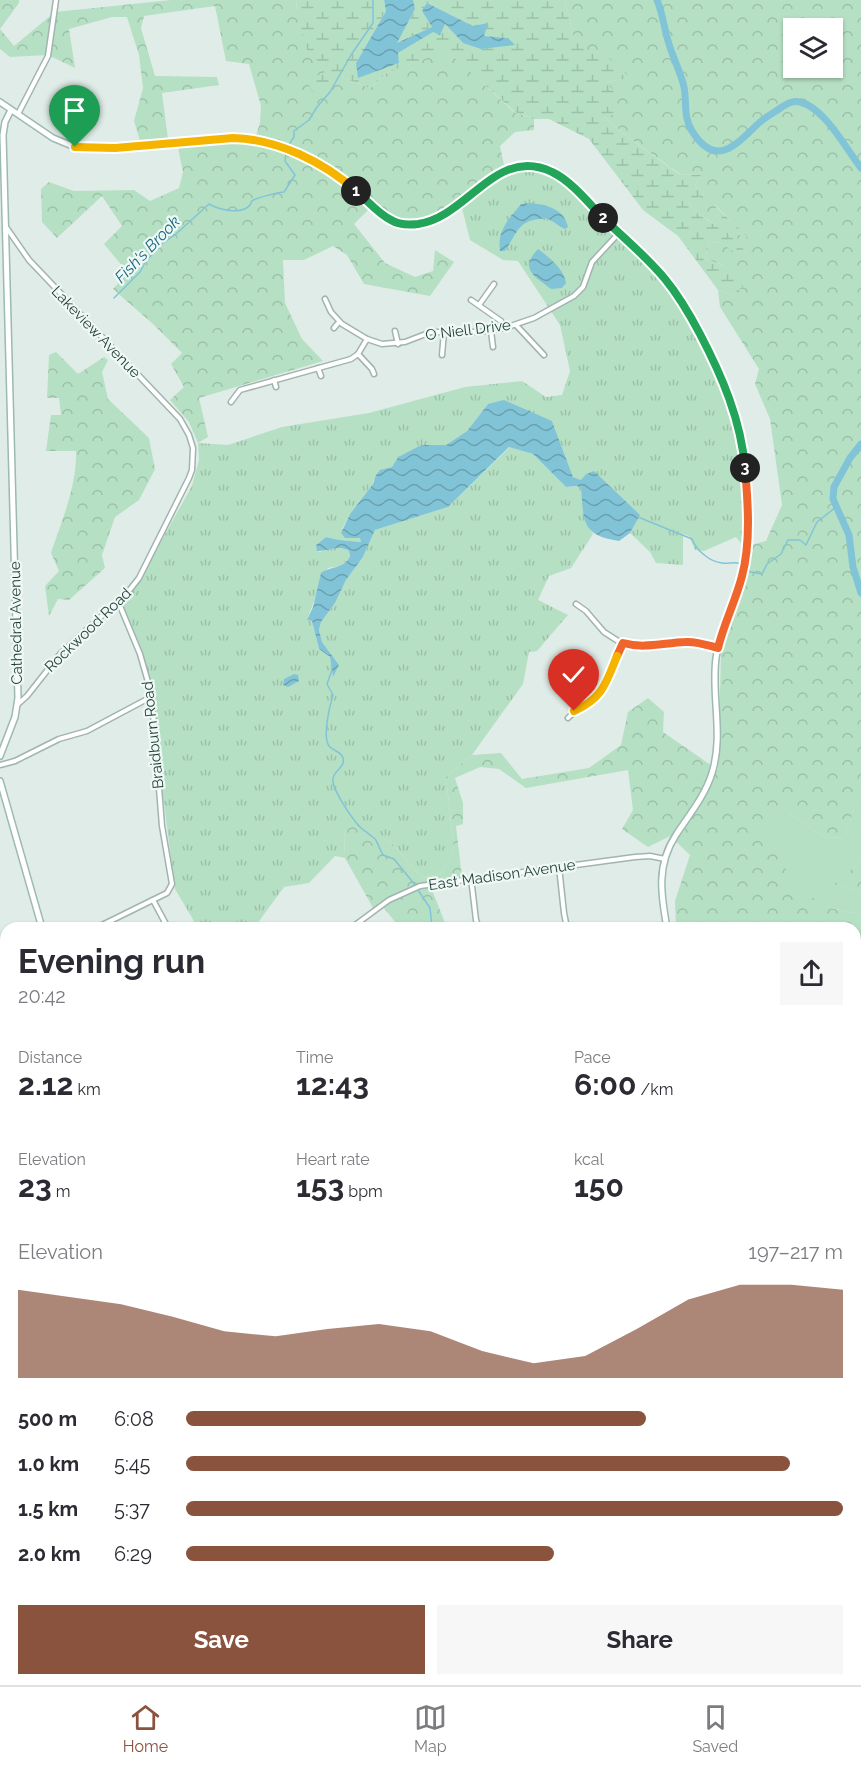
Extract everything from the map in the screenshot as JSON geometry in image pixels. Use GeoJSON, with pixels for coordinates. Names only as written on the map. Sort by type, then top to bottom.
{"type":"FeatureCollection","features":[{"type":"Feature","properties":{"kind":"street"},"geometry":{"type":"LineString","coordinates":[[18,115],[48,56],[56,0]]}},
{"type":"Feature","properties":{"kind":"street"},"geometry":{"type":"LineString","coordinates":[[0,102],[60,142],[75,147],[119,148],[233,138],[251,139],[300,154],[320,164],[342,179],[387,218],[406,225],[440,218],[490,179],[508,169],[524,166],[540,168],[564,180],[651,263],[679,298],[713,360],[733,407],[741,437],[746,481],[747,521],[745,564],[718,648],[715,680],[717,749],[713,771],[702,797],[673,839],[665,859],[661,891],[666,922]]}},
{"type":"Feature","properties":{"kind":"street","name":"Cathedral Avenue"},"geometry":{"type":"LineString","coordinates":[[11,110],[3,130],[3,227],[17,705]]}},
{"type":"Feature","properties":{"kind":"street","name":"Lakeview Avenue"},"geometry":{"type":"LineString","coordinates":[[3,227],[29,260],[180,419],[189,435]]}},
{"type":"Feature","properties":{"kind":"street","name":"O Niell Drive"},"geometry":{"type":"LineString","coordinates":[[367,339],[382,344],[398,344],[425,334],[491,331],[516,325],[549,311],[579,292],[585,283],[592,262],[620,233]]}},
{"type":"Feature","properties":{"kind":"street"},"geometry":{"type":"LineString","coordinates":[[479,305],[494,284]]}},
{"type":"Feature","properties":{"kind":"street"},"geometry":{"type":"LineString","coordinates":[[231,402],[240,390],[351,359],[358,354],[367,339],[339,322],[325,299]]}},
{"type":"Feature","properties":{"kind":"street"},"geometry":{"type":"LineString","coordinates":[[471,300],[501,321],[505,328]]}},
{"type":"Feature","properties":{"kind":"street"},"geometry":{"type":"LineString","coordinates":[[334,328],[339,322]]}},
{"type":"Feature","properties":{"kind":"street"},"geometry":{"type":"LineString","coordinates":[[516,325],[544,355]]}},
{"type":"Feature","properties":{"kind":"street"},"geometry":{"type":"LineString","coordinates":[[395,331],[398,344]]}},
{"type":"Feature","properties":{"kind":"street"},"geometry":{"type":"LineString","coordinates":[[491,331],[493,347]]}},
{"type":"Feature","properties":{"kind":"street"},"geometry":{"type":"LineString","coordinates":[[442,356],[444,332]]}},
{"type":"Feature","properties":{"kind":"street"},"geometry":{"type":"LineString","coordinates":[[358,354],[374,374]]}},
{"type":"Feature","properties":{"kind":"street"},"geometry":{"type":"LineString","coordinates":[[318,368],[321,376]]}},
{"type":"Feature","properties":{"kind":"street"},"geometry":{"type":"LineString","coordinates":[[274,380],[276,387]]}},
{"type":"Feature","properties":{"kind":"street","name":"Rockwood Road"},"geometry":{"type":"LineString","coordinates":[[0,756],[15,717],[17,705],[27,696],[61,653],[128,592],[140,578],[189,478],[193,456],[189,435]]}},
{"type":"Feature","properties":{"kind":"street","name":"Braidburn Road"},"geometry":{"type":"LineString","coordinates":[[118,601],[140,654],[151,697],[164,838],[172,884],[167,893],[153,900]]}},
{"type":"Feature","properties":{"kind":"street"},"geometry":{"type":"LineString","coordinates":[[576,604],[585,610],[604,632],[623,643],[651,646],[693,642],[718,648]]}},
{"type":"Feature","properties":{"kind":"street"},"geometry":{"type":"LineString","coordinates":[[568,718],[574,711],[596,698],[603,689],[623,643]]}},
{"type":"Feature","properties":{"kind":"street"},"geometry":{"type":"LineString","coordinates":[[0,765],[15,761],[59,739],[87,731],[151,697]]}},
{"type":"Feature","properties":{"kind":"street"},"geometry":{"type":"LineString","coordinates":[[0,781],[40,922]]}},
{"type":"Feature","properties":{"kind":"street","name":"East Madison Avenue"},"geometry":{"type":"LineString","coordinates":[[359,922],[389,900],[420,886],[645,856],[665,859]]}},
{"type":"Feature","properties":{"kind":"street"},"geometry":{"type":"LineString","coordinates":[[559,867],[566,922]]}},
{"type":"Feature","properties":{"kind":"street"},"geometry":{"type":"LineString","coordinates":[[471,878],[477,922]]}},
{"type":"Feature","properties":{"kind":"street"},"geometry":{"type":"LineString","coordinates":[[108,922],[153,900],[165,922]]}},
{"type":"Feature","properties":{"kind":"green space"},"geometry":{"type":"Polygon","coordinates":[[[0,0],[19,0],[19,3],[0,29],[0,0]]]}},
{"type":"Feature","properties":{"kind":"green space"},"geometry":{"type":"Polygon","coordinates":[[[171,0],[297,0],[296,9],[341,77],[370,88],[386,73],[447,50],[514,112],[534,119],[534,130],[515,132],[500,146],[505,170],[434,220],[409,224],[394,221],[374,204],[354,224],[385,263],[415,277],[433,271],[435,250],[454,262],[430,296],[364,284],[347,255],[333,246],[304,260],[283,260],[285,303],[302,339],[323,361],[199,398],[208,437],[198,443],[189,422],[170,400],[184,387],[171,364],[182,353],[113,289],[128,273],[104,244],[122,226],[102,196],[57,238],[42,222],[41,189],[49,182],[74,191],[134,190],[150,201],[179,188],[183,172],[177,143],[255,139],[260,123],[261,106],[249,64],[226,61],[215,6],[144,16],[141,28],[155,76],[217,77],[219,85],[162,93],[168,139],[140,141],[134,121],[143,88],[139,55],[127,17],[112,17],[69,29],[75,68],[48,55],[10,57],[0,49],[0,29],[14,46],[55,12],[171,0]]]}},
{"type":"Feature","properties":{"kind":"green space"},"geometry":{"type":"Polygon","coordinates":[[[297,0],[384,0],[386,11],[356,63],[398,53],[445,24],[463,43],[508,38],[483,36],[487,24],[473,26],[427,3],[432,27],[396,44],[415,9],[412,0],[565,0],[573,35],[586,38],[586,53],[602,52],[631,78],[606,82],[620,97],[607,105],[615,114],[604,117],[679,174],[701,175],[695,185],[704,195],[688,203],[698,214],[714,224],[713,204],[749,238],[725,230],[749,255],[747,261],[718,241],[709,244],[705,259],[723,265],[743,285],[735,296],[718,290],[678,236],[643,210],[589,139],[549,119],[534,119],[515,112],[447,51],[386,73],[370,88],[341,77],[316,96],[306,81],[327,71],[307,50],[296,9],[297,0]]]}},
{"type":"Feature","properties":{"kind":"green space"},"geometry":{"type":"Polygon","coordinates":[[[565,0],[861,0],[861,799],[857,801],[845,837],[826,838],[788,813],[830,908],[861,914],[861,922],[676,922],[675,901],[690,855],[670,836],[648,847],[622,829],[633,810],[628,770],[526,788],[499,769],[480,767],[455,778],[463,803],[463,824],[456,826],[462,877],[437,882],[432,890],[445,922],[395,922],[384,908],[373,908],[345,858],[344,828],[353,814],[374,836],[390,841],[422,878],[442,873],[454,850],[446,777],[472,755],[501,753],[522,779],[589,768],[621,745],[628,712],[648,698],[664,712],[663,732],[718,770],[721,653],[747,573],[744,547],[766,541],[782,505],[770,419],[755,384],[759,369],[720,307],[718,290],[735,296],[723,265],[705,259],[709,244],[718,241],[749,255],[724,229],[747,237],[714,204],[715,224],[698,214],[687,202],[704,195],[695,185],[701,175],[680,174],[625,135],[603,116],[614,114],[607,105],[606,82],[630,78],[586,54],[573,35],[565,0]]]}},
{"type":"Feature","properties":{"kind":"green space"},"geometry":{"type":"Polygon","coordinates":[[[538,167],[562,178],[623,242],[654,270],[678,302],[719,381],[738,440],[744,489],[744,547],[736,537],[704,551],[695,550],[689,536],[683,534],[683,565],[656,563],[650,552],[630,533],[639,515],[573,477],[552,421],[488,404],[467,431],[446,445],[421,445],[398,457],[392,467],[373,481],[342,529],[346,538],[360,538],[362,542],[326,537],[316,545],[319,552],[342,548],[349,551],[350,556],[341,565],[328,568],[307,620],[312,621],[319,649],[330,657],[333,676],[339,665],[322,642],[319,630],[321,622],[363,557],[375,530],[448,507],[510,447],[533,454],[566,487],[581,488],[586,523],[593,534],[571,568],[549,576],[538,600],[568,615],[537,651],[529,652],[523,684],[472,755],[446,777],[454,850],[442,873],[422,878],[390,841],[344,828],[345,858],[335,856],[309,883],[284,887],[258,922],[194,922],[175,889],[148,679],[118,601],[142,575],[192,486],[199,460],[198,443],[228,445],[282,427],[369,413],[465,387],[522,381],[546,397],[562,395],[570,371],[560,325],[518,261],[503,260],[470,240],[461,204],[505,170],[538,167]]]}},
{"type":"Feature","properties":{"kind":"green space"},"geometry":{"type":"Polygon","coordinates":[[[56,352],[78,374],[104,357],[108,360],[102,372],[108,399],[149,438],[155,469],[139,500],[115,517],[102,555],[105,568],[69,600],[58,599],[49,616],[45,586],[59,571],[51,553],[68,503],[76,464],[76,451],[46,451],[51,415],[61,415],[59,398],[47,398],[49,355],[56,352]]]}},
{"type":"Feature","properties":{"kind":"green space"},"geometry":{"type":"Polygon","coordinates":[[[861,799],[861,861],[834,884],[861,892],[861,914],[830,908],[796,888],[762,825],[788,813],[826,838],[845,837],[857,800],[861,799]]]}},
{"type":"Feature","properties":{"kind":"green space"},"geometry":{"type":"Polygon","coordinates":[[[861,861],[861,892],[833,884],[861,861]]]}},
{"type":"Feature","properties":{"kind":"water"},"geometry":{"type":"Polygon","coordinates":[[[384,0],[413,0],[415,9],[397,43],[432,27],[422,11],[427,3],[473,26],[488,23],[484,36],[508,38],[515,45],[481,49],[463,43],[445,24],[440,35],[433,32],[398,53],[399,63],[358,78],[356,63],[386,11],[384,0]]]}},
{"type":"Feature","properties":{"kind":"water"},"geometry":{"type":"Polygon","coordinates":[[[532,203],[560,212],[568,227],[565,229],[547,219],[532,220],[521,226],[505,251],[500,251],[500,237],[508,220],[521,204],[532,203]]]}},
{"type":"Feature","properties":{"kind":"water"},"geometry":{"type":"Polygon","coordinates":[[[538,249],[559,268],[566,283],[562,288],[551,289],[531,272],[530,262],[538,249]]]}},
{"type":"Feature","properties":{"kind":"water"},"geometry":{"type":"Polygon","coordinates":[[[504,400],[552,421],[573,477],[581,480],[586,474],[594,471],[640,515],[630,533],[619,541],[591,531],[584,518],[581,488],[566,487],[533,454],[509,447],[448,507],[375,530],[363,557],[321,622],[319,630],[322,642],[339,665],[333,677],[330,657],[319,649],[312,621],[307,620],[313,607],[321,573],[341,565],[350,556],[349,551],[340,548],[317,551],[316,545],[326,537],[361,542],[360,538],[345,538],[341,533],[350,514],[373,484],[380,470],[392,467],[398,457],[421,445],[446,445],[467,431],[488,404],[504,400]]]}},
{"type":"Feature","properties":{"kind":"water"},"geometry":{"type":"Polygon","coordinates":[[[294,674],[298,675],[299,681],[288,687],[283,685],[284,679],[294,674]]]}},
{"type":"Feature","properties":{"kind":"waterway","name":"Fish's Brook"},"geometry":{"type":"LineString","coordinates":[[288,146],[294,137],[294,131],[309,120],[330,92],[373,23],[373,0]]}},
{"type":"Feature","properties":{"kind":"waterway"},"geometry":{"type":"LineString","coordinates":[[657,0],[684,87],[687,120],[701,143],[710,149],[719,151],[727,149],[781,107],[791,102],[800,102],[818,112],[861,168]]}},
{"type":"Feature","properties":{"kind":"waterway","name":"Fish's Brook"},"geometry":{"type":"LineString","coordinates":[[114,298],[140,272],[146,261],[163,243],[209,204],[224,210],[236,211],[246,208],[254,200],[284,192],[295,175],[285,161],[286,153]]}},
{"type":"Feature","properties":{"kind":"waterway"},"geometry":{"type":"LineString","coordinates":[[861,444],[850,458],[834,487],[833,499],[849,535],[853,567],[861,593]]}},
{"type":"Feature","properties":{"kind":"waterway"},"geometry":{"type":"LineString","coordinates":[[746,571],[762,574],[767,564],[781,554],[788,540],[800,540],[806,545],[817,522],[836,507]]}},
{"type":"Feature","properties":{"kind":"waterway"},"geometry":{"type":"LineString","coordinates":[[638,517],[692,539],[708,558],[717,562],[738,563],[743,568]]}},
{"type":"Feature","properties":{"kind":"waterway"},"geometry":{"type":"LineString","coordinates":[[332,670],[327,684],[333,695],[326,735],[329,746],[343,758],[333,778],[334,787],[344,806],[357,823],[375,839],[383,855],[394,859],[415,885]]}},
{"type":"Feature","properties":{"kind":"waterway"},"geometry":{"type":"LineString","coordinates":[[418,890],[430,908],[431,922]]}},
{"type":"Feature","properties":{"kind":"route"},"geometry":{"type":"LineString","coordinates":[[75,147],[115,148],[233,138],[251,139],[300,154],[320,164],[348,184],[387,218],[406,225],[430,222],[440,218],[490,179],[508,169],[524,166],[540,168],[555,173],[564,180],[667,281],[692,320],[713,360],[733,407],[744,459],[747,497],[746,558],[718,648],[693,642],[651,646],[623,643],[606,686],[589,704],[574,711]]}}]}
